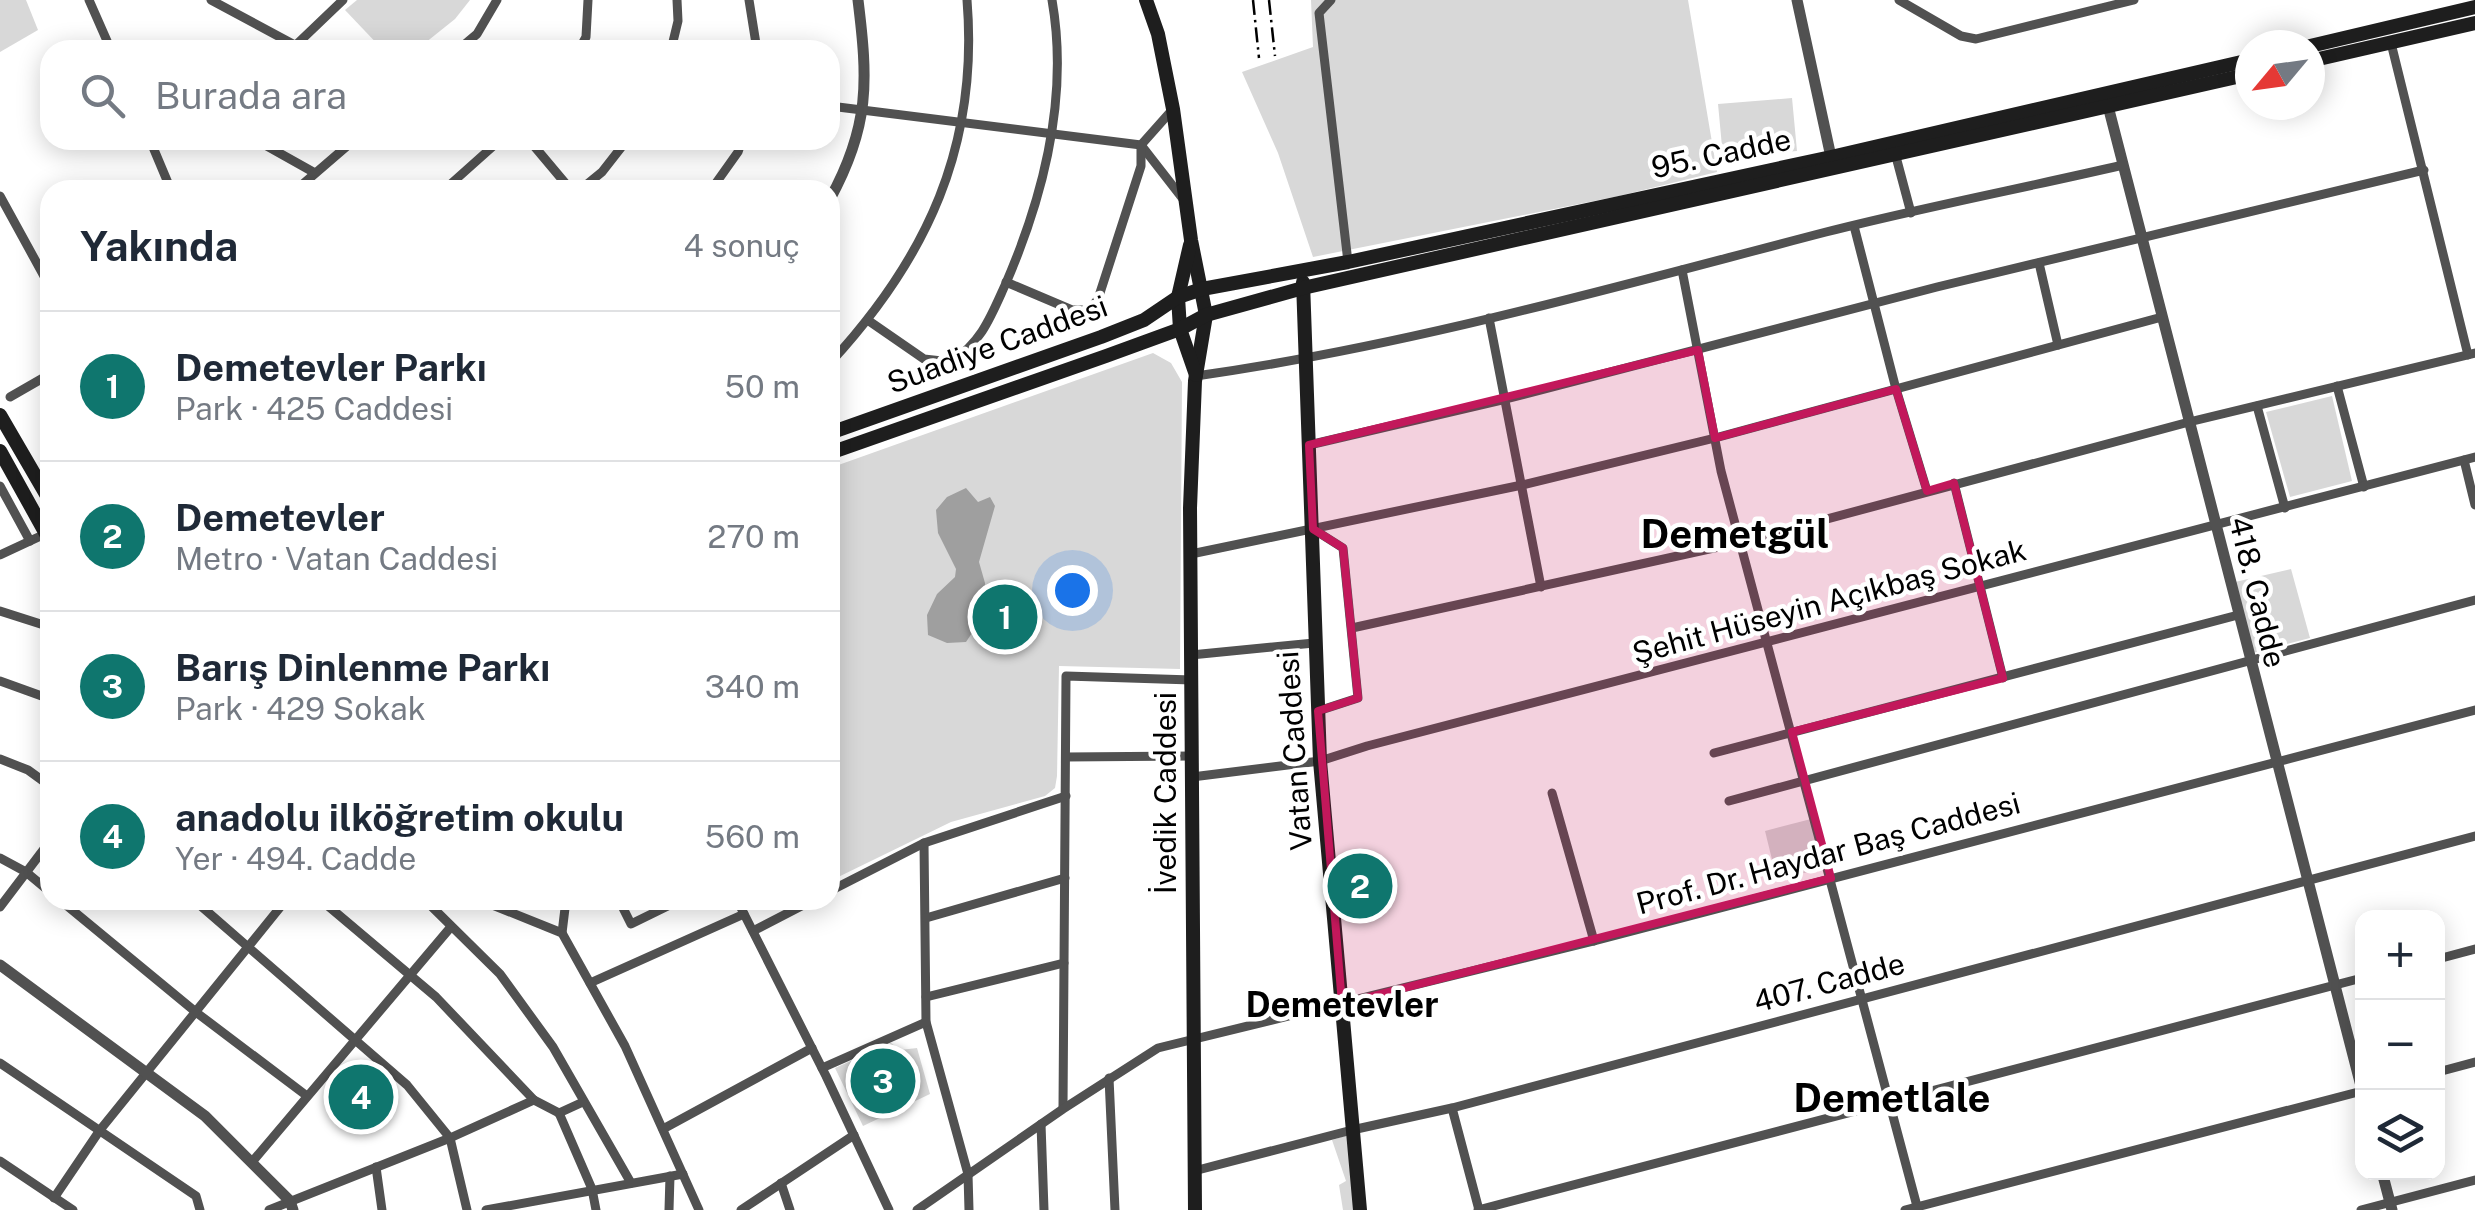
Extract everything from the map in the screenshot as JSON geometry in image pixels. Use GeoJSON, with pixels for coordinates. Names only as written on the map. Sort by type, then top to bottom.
{"type":"FeatureCollection","features":[{"type":"Feature","properties":{"kind":"main road","name":"İvedik Caddesi"},"geometry":{"type":"LineString","coordinates":[[1146,0],[1158,34],[1173,108],[1206,316],[1196,376],[1191,554],[1194,1210]]}},
{"type":"Feature","properties":{"kind":"main road"},"geometry":{"type":"LineString","coordinates":[[2325,42],[2475,7]]}},
{"type":"Feature","properties":{"kind":"main road"},"geometry":{"type":"LineString","coordinates":[[2325,58],[2475,24]]}},
{"type":"Feature","properties":{"kind":"main road","name":"95. Cadde"},"geometry":{"type":"LineString","coordinates":[[2107,100],[2235,64]]}},
{"type":"Feature","properties":{"kind":"main road","name":"95. Cadde"},"geometry":{"type":"LineString","coordinates":[[1206,316],[1304,288],[1832,162],[2107,100],[2235,77]]}},
{"type":"Feature","properties":{"kind":"main road","name":"95. Cadde"},"geometry":{"type":"LineString","coordinates":[[1202,289],[1832,162]]}},
{"type":"Feature","properties":{"kind":"main road","name":"İvedik Caddesi"},"geometry":{"type":"LineString","coordinates":[[1191,240],[1178,297],[1180,329],[1196,376]]}},
{"type":"Feature","properties":{"kind":"main road","name":"Vatan Caddesi"},"geometry":{"type":"LineString","coordinates":[[1301,271],[1320,762],[1360,1210]]}},
{"type":"Feature","properties":{"kind":"main road"},"geometry":{"type":"LineString","coordinates":[[1178,297],[1202,289]]}},
{"type":"Feature","properties":{"kind":"main road","name":"Suadiye Caddesi"},"geometry":{"type":"LineString","coordinates":[[840,429],[1144,320],[1178,297]]}},
{"type":"Feature","properties":{"kind":"main road"},"geometry":{"type":"LineString","coordinates":[[1180,329],[1206,316]]}},
{"type":"Feature","properties":{"kind":"main road","name":"Suadiye Caddesi"},"geometry":{"type":"LineString","coordinates":[[840,449],[1180,329]]}},
{"type":"Feature","properties":{"kind":"main road"},"geometry":{"type":"LineString","coordinates":[[0,415],[40,484]]}},
{"type":"Feature","properties":{"kind":"main road"},"geometry":{"type":"LineString","coordinates":[[0,451],[40,524]]}},
{"type":"Feature","properties":{"kind":"street"},"geometry":{"type":"LineString","coordinates":[[89,0],[107,40]]}},
{"type":"Feature","properties":{"kind":"street"},"geometry":{"type":"LineString","coordinates":[[211,0],[288,40]]}},
{"type":"Feature","properties":{"kind":"street"},"geometry":{"type":"LineString","coordinates":[[307,40],[343,0]]}},
{"type":"Feature","properties":{"kind":"street"},"geometry":{"type":"LineString","coordinates":[[470,40],[498,0]]}},
{"type":"Feature","properties":{"kind":"street"},"geometry":{"type":"LineString","coordinates":[[584,40],[588,0]]}},
{"type":"Feature","properties":{"kind":"street"},"geometry":{"type":"LineString","coordinates":[[673,40],[678,0]]}},
{"type":"Feature","properties":{"kind":"street"},"geometry":{"type":"LineString","coordinates":[[749,0],[755,40]]}},
{"type":"Feature","properties":{"kind":"street"},"geometry":{"type":"LineString","coordinates":[[840,182],[864,111],[864,52],[858,0]]}},
{"type":"Feature","properties":{"kind":"street"},"geometry":{"type":"LineString","coordinates":[[840,352],[896,284],[934,215],[964,121],[970,30],[967,0]]}},
{"type":"Feature","properties":{"kind":"street"},"geometry":{"type":"LineString","coordinates":[[869,321],[924,359],[951,362],[969,351],[988,325],[1042,188],[1057,65],[1052,0]]}},
{"type":"Feature","properties":{"kind":"street"},"geometry":{"type":"LineString","coordinates":[[1331,0],[1319,13],[1348,262]]}},
{"type":"Feature","properties":{"kind":"street"},"geometry":{"type":"LineString","coordinates":[[1796,0],[1832,162]]}},
{"type":"Feature","properties":{"kind":"street"},"geometry":{"type":"LineString","coordinates":[[1899,0],[1968,38],[2134,0]]}},
{"type":"Feature","properties":{"kind":"street"},"geometry":{"type":"LineString","coordinates":[[1352,628],[1740,542],[2188,422],[2471,354],[2392,43]]}},
{"type":"Feature","properties":{"kind":"street","name":"418. Cadde"},"geometry":{"type":"LineString","coordinates":[[2107,100],[2362,1090]]}},
{"type":"Feature","properties":{"kind":"street"},"geometry":{"type":"LineString","coordinates":[[840,107],[1140,145],[1186,204]]}},
{"type":"Feature","properties":{"kind":"street"},"geometry":{"type":"LineString","coordinates":[[1006,282],[1072,310],[1089,310],[1098,299],[1140,166],[1140,145],[1173,108]]}},
{"type":"Feature","properties":{"kind":"street"},"geometry":{"type":"LineString","coordinates":[[1894,148],[1911,213]]}},
{"type":"Feature","properties":{"kind":"street"},"geometry":{"type":"LineString","coordinates":[[154,150],[167,180]]}},
{"type":"Feature","properties":{"kind":"street"},"geometry":{"type":"LineString","coordinates":[[274,150],[316,173]]}},
{"type":"Feature","properties":{"kind":"street"},"geometry":{"type":"LineString","coordinates":[[308,180],[342,150]]}},
{"type":"Feature","properties":{"kind":"street"},"geometry":{"type":"LineString","coordinates":[[455,180],[489,150]]}},
{"type":"Feature","properties":{"kind":"street"},"geometry":{"type":"LineString","coordinates":[[537,150],[562,180]]}},
{"type":"Feature","properties":{"kind":"street"},"geometry":{"type":"LineString","coordinates":[[592,180],[619,150]]}},
{"type":"Feature","properties":{"kind":"street"},"geometry":{"type":"LineString","coordinates":[[718,180],[739,150]]}},
{"type":"Feature","properties":{"kind":"street"},"geometry":{"type":"LineString","coordinates":[[1196,376],[1306,360],[1854,226],[2123,165]]}},
{"type":"Feature","properties":{"kind":"street"},"geometry":{"type":"LineString","coordinates":[[1309,445],[1506,400],[1873,304],[2424,170]]}},
{"type":"Feature","properties":{"kind":"street"},"geometry":{"type":"LineString","coordinates":[[0,196],[40,269]]}},
{"type":"Feature","properties":{"kind":"street"},"geometry":{"type":"LineString","coordinates":[[1854,226],[1927,491]]}},
{"type":"Feature","properties":{"kind":"street"},"geometry":{"type":"LineString","coordinates":[[2039,263],[2058,345]]}},
{"type":"Feature","properties":{"kind":"street"},"geometry":{"type":"LineString","coordinates":[[1682,270],[1740,542],[1918,1208]]}},
{"type":"Feature","properties":{"kind":"street"},"geometry":{"type":"LineString","coordinates":[[1488,318],[1541,587]]}},
{"type":"Feature","properties":{"kind":"street"},"geometry":{"type":"LineString","coordinates":[[1191,554],[1522,485],[1715,438],[2162,318]]}},
{"type":"Feature","properties":{"kind":"street"},"geometry":{"type":"LineString","coordinates":[[951,362],[964,386]]}},
{"type":"Feature","properties":{"kind":"street"},"geometry":{"type":"LineString","coordinates":[[10,397],[40,380]]}},
{"type":"Feature","properties":{"kind":"street"},"geometry":{"type":"LineString","coordinates":[[2337,386],[2364,487]]}},
{"type":"Feature","properties":{"kind":"street"},"geometry":{"type":"LineString","coordinates":[[2257,406],[2285,508]]}},
{"type":"Feature","properties":{"kind":"street"},"geometry":{"type":"LineString","coordinates":[[2470,459],[2475,505]]}},
{"type":"Feature","properties":{"kind":"street","name":"Şehit Hüseyin Açıkbaş Sokak"},"geometry":{"type":"LineString","coordinates":[[1192,777],[1320,762],[2470,459]]}},
{"type":"Feature","properties":{"kind":"street"},"geometry":{"type":"LineString","coordinates":[[1954,483],[2002,678]]}},
{"type":"Feature","properties":{"kind":"street"},"geometry":{"type":"LineString","coordinates":[[0,486],[30,541]]}},
{"type":"Feature","properties":{"kind":"street"},"geometry":{"type":"LineString","coordinates":[[1313,529],[1343,548],[1358,698],[1318,711]]}},
{"type":"Feature","properties":{"kind":"street"},"geometry":{"type":"LineString","coordinates":[[0,555],[40,539]]}},
{"type":"Feature","properties":{"kind":"street"},"geometry":{"type":"LineString","coordinates":[[1730,801],[2475,600]]}},
{"type":"Feature","properties":{"kind":"street"},"geometry":{"type":"LineString","coordinates":[[0,611],[40,624]]}},
{"type":"Feature","properties":{"kind":"street"},"geometry":{"type":"LineString","coordinates":[[1714,752],[2238,615]]}},
{"type":"Feature","properties":{"kind":"street"},"geometry":{"type":"LineString","coordinates":[[1192,655],[1314,644]]}},
{"type":"Feature","properties":{"kind":"street"},"geometry":{"type":"LineString","coordinates":[[1063,1108],[1066,676],[1192,680]]}},
{"type":"Feature","properties":{"kind":"street"},"geometry":{"type":"LineString","coordinates":[[0,681],[40,695]]}},
{"type":"Feature","properties":{"kind":"street","name":"Prof. Dr. Haydar Baş Caddesi"},"geometry":{"type":"LineString","coordinates":[[916,1210],[1150,1051],[1594,941],[2475,710]]}},
{"type":"Feature","properties":{"kind":"street"},"geometry":{"type":"LineString","coordinates":[[1066,757],[1192,756]]}},
{"type":"Feature","properties":{"kind":"street"},"geometry":{"type":"LineString","coordinates":[[0,760],[40,779]]}},
{"type":"Feature","properties":{"kind":"street"},"geometry":{"type":"LineString","coordinates":[[1552,793],[1594,941]]}},
{"type":"Feature","properties":{"kind":"street"},"geometry":{"type":"LineString","coordinates":[[840,887],[924,844],[1066,796]]}},
{"type":"Feature","properties":{"kind":"street","name":"407. Cadde"},"geometry":{"type":"LineString","coordinates":[[1194,1172],[1452,1108],[2475,836]]}},
{"type":"Feature","properties":{"kind":"street"},"geometry":{"type":"LineString","coordinates":[[924,844],[926,1022],[968,1174],[969,1210]]}},
{"type":"Feature","properties":{"kind":"street"},"geometry":{"type":"LineString","coordinates":[[0,906],[40,854]]}},
{"type":"Feature","properties":{"kind":"street"},"geometry":{"type":"LineString","coordinates":[[0,858],[40,884]]}},
{"type":"Feature","properties":{"kind":"street"},"geometry":{"type":"LineString","coordinates":[[926,918],[1065,878]]}},
{"type":"Feature","properties":{"kind":"street"},"geometry":{"type":"LineString","coordinates":[[72,910],[197,1013],[307,1096]]}},
{"type":"Feature","properties":{"kind":"street"},"geometry":{"type":"LineString","coordinates":[[206,910],[406,1084],[450,1138],[467,1210]]}},
{"type":"Feature","properties":{"kind":"street"},"geometry":{"type":"LineString","coordinates":[[54,1198],[100,1130],[278,910]]}},
{"type":"Feature","properties":{"kind":"street"},"geometry":{"type":"LineString","coordinates":[[332,910],[436,997],[534,1100],[559,1113],[592,1189],[596,1210]]}},
{"type":"Feature","properties":{"kind":"street"},"geometry":{"type":"LineString","coordinates":[[434,910],[500,974],[554,1046],[630,1182]]}},
{"type":"Feature","properties":{"kind":"street"},"geometry":{"type":"LineString","coordinates":[[505,910],[562,933]]}},
{"type":"Feature","properties":{"kind":"street"},"geometry":{"type":"LineString","coordinates":[[565,910],[562,933],[626,1046],[699,1210]]}},
{"type":"Feature","properties":{"kind":"street"},"geometry":{"type":"LineString","coordinates":[[624,910],[632,924],[660,910]]}},
{"type":"Feature","properties":{"kind":"street"},"geometry":{"type":"LineString","coordinates":[[742,910],[889,1210]]}},
{"type":"Feature","properties":{"kind":"street"},"geometry":{"type":"LineString","coordinates":[[752,931],[794,910]]}},
{"type":"Feature","properties":{"kind":"street"},"geometry":{"type":"LineString","coordinates":[[590,983],[744,914]]}},
{"type":"Feature","properties":{"kind":"street"},"geometry":{"type":"LineString","coordinates":[[252,1162],[450,928]]}},
{"type":"Feature","properties":{"kind":"street"},"geometry":{"type":"LineString","coordinates":[[2445,956],[2475,949]]}},
{"type":"Feature","properties":{"kind":"street"},"geometry":{"type":"LineString","coordinates":[[926,997],[1064,963]]}},
{"type":"Feature","properties":{"kind":"street"},"geometry":{"type":"LineString","coordinates":[[0,965],[205,1116],[291,1205]]}},
{"type":"Feature","properties":{"kind":"street"},"geometry":{"type":"LineString","coordinates":[[1452,1108],[1479,1210],[2355,980]]}},
{"type":"Feature","properties":{"kind":"street"},"geometry":{"type":"LineString","coordinates":[[822,1068],[926,1022]]}},
{"type":"Feature","properties":{"kind":"street"},"geometry":{"type":"LineString","coordinates":[[662,1129],[812,1048]]}},
{"type":"Feature","properties":{"kind":"street"},"geometry":{"type":"LineString","coordinates":[[2445,1070],[2475,1062]]}},
{"type":"Feature","properties":{"kind":"street"},"geometry":{"type":"LineString","coordinates":[[0,1063],[196,1196],[200,1210]]}},
{"type":"Feature","properties":{"kind":"street"},"geometry":{"type":"LineString","coordinates":[[1109,1078],[1115,1210]]}},
{"type":"Feature","properties":{"kind":"street"},"geometry":{"type":"LineString","coordinates":[[1905,1210],[2355,1093]]}},
{"type":"Feature","properties":{"kind":"street"},"geometry":{"type":"LineString","coordinates":[[269,1210],[291,1205],[534,1100]]}},
{"type":"Feature","properties":{"kind":"street"},"geometry":{"type":"LineString","coordinates":[[559,1113],[583,1102]]}},
{"type":"Feature","properties":{"kind":"street"},"geometry":{"type":"LineString","coordinates":[[1041,1124],[1044,1210]]}},
{"type":"Feature","properties":{"kind":"street"},"geometry":{"type":"LineString","coordinates":[[740,1210],[854,1135]]}},
{"type":"Feature","properties":{"kind":"street"},"geometry":{"type":"LineString","coordinates":[[0,1162],[73,1210]]}},
{"type":"Feature","properties":{"kind":"street"},"geometry":{"type":"LineString","coordinates":[[376,1167],[382,1210]]}},
{"type":"Feature","properties":{"kind":"street"},"geometry":{"type":"LineString","coordinates":[[486,1210],[683,1174]]}},
{"type":"Feature","properties":{"kind":"street"},"geometry":{"type":"LineString","coordinates":[[668,1210],[670,1176]]}},
{"type":"Feature","properties":{"kind":"street"},"geometry":{"type":"LineString","coordinates":[[2384,1180],[2391,1206]]}},
{"type":"Feature","properties":{"kind":"street"},"geometry":{"type":"LineString","coordinates":[[2361,1210],[2391,1206],[2475,1180]]}},
{"type":"Feature","properties":{"kind":"street"},"geometry":{"type":"LineString","coordinates":[[781,1183],[790,1210]]}},
{"type":"Feature","properties":{"kind":"highlighted area"},"geometry":{"type":"Polygon","coordinates":[[[1698,350],[1715,438],[1896,389],[1927,491],[1954,483],[2003,678],[1792,732],[1831,878],[1342,1004],[1318,711],[1358,698],[1343,548],[1313,529],[1309,445],[1698,350]]]}},
{"type":"Feature","properties":{"kind":"shaded area"},"geometry":{"type":"Polygon","coordinates":[[[0,0],[26,0],[38,30],[0,52],[0,0]]]}},
{"type":"Feature","properties":{"kind":"shaded area"},"geometry":{"type":"Polygon","coordinates":[[[357,0],[470,0],[455,19],[429,40],[374,40],[345,10],[357,0]]]}},
{"type":"Feature","properties":{"kind":"shaded area"},"geometry":{"type":"Polygon","coordinates":[[[1311,0],[1688,0],[1717,172],[1619,196],[1313,257],[1278,153],[1242,72],[1313,47],[1311,0]]]}},
{"type":"Feature","properties":{"kind":"shaded area"},"geometry":{"type":"Polygon","coordinates":[[[1792,98],[1797,151],[1723,157],[1718,104],[1792,98]]]}},
{"type":"Feature","properties":{"kind":"shaded area"},"geometry":{"type":"Polygon","coordinates":[[[1153,353],[1171,363],[1182,382],[1180,669],[1059,666],[1055,788],[1045,796],[951,822],[840,876],[840,464],[1153,353]]]}},
{"type":"Feature","properties":{"kind":"shaded area"},"geometry":{"type":"Polygon","coordinates":[[[2332,396],[2352,481],[2290,497],[2266,412],[2332,396]]]}},
{"type":"Feature","properties":{"kind":"shaded area"},"geometry":{"type":"Polygon","coordinates":[[[966,488],[978,502],[990,497],[995,506],[979,562],[985,583],[984,615],[966,642],[947,643],[928,635],[927,615],[937,594],[955,577],[956,569],[938,533],[936,510],[947,497],[966,488]]]}},
{"type":"Feature","properties":{"kind":"shaded area"},"geometry":{"type":"Polygon","coordinates":[[[2291,569],[2310,638],[2253,653],[2235,582],[2291,569]]]}},
{"type":"Feature","properties":{"kind":"shaded area"},"geometry":{"type":"Polygon","coordinates":[[[1811,819],[1823,868],[1777,880],[1765,831],[1811,819]]]}},
{"type":"Feature","properties":{"kind":"shaded area"},"geometry":{"type":"Polygon","coordinates":[[[891,1043],[900,1050],[917,1048],[930,1094],[863,1126],[835,1068],[891,1043]]]}},
{"type":"Feature","properties":{"kind":"shaded area"},"geometry":{"type":"Polygon","coordinates":[[[1348,1135],[1357,1210],[1343,1210],[1339,1185],[1346,1181],[1332,1140],[1348,1135]]]}},
{"type":"Feature","properties":{"kind":"railway"},"geometry":{"type":"LineString","coordinates":[[1253,0],[1259,58]]}},
{"type":"Feature","properties":{"kind":"railway"},"geometry":{"type":"LineString","coordinates":[[1269,0],[1275,56]]}},
{"type":"Feature","properties":{"kind":"place","name":"Demetevler Parkı"},"geometry":{"type":"Point","coordinates":[1005,617]}},
{"type":"Feature","properties":{"kind":"place","name":"Demetevler"},"geometry":{"type":"Point","coordinates":[1360,886]}},
{"type":"Feature","properties":{"kind":"place","name":"Barış Dinlenme Parkı"},"geometry":{"type":"Point","coordinates":[883,1081]}},
{"type":"Feature","properties":{"kind":"place","name":"anadolu ilköğretim okulu"},"geometry":{"type":"Point","coordinates":[361,1097]}},
{"type":"Feature","properties":{"kind":"district","name":"Demetgül"},"geometry":{"type":"Point","coordinates":[1735,533]}},
{"type":"Feature","properties":{"kind":"district","name":"Demetevler"},"geometry":{"type":"Point","coordinates":[1342,1004]}},
{"type":"Feature","properties":{"kind":"district","name":"Demetlale"},"geometry":{"type":"Point","coordinates":[1892,1097]}}]}
